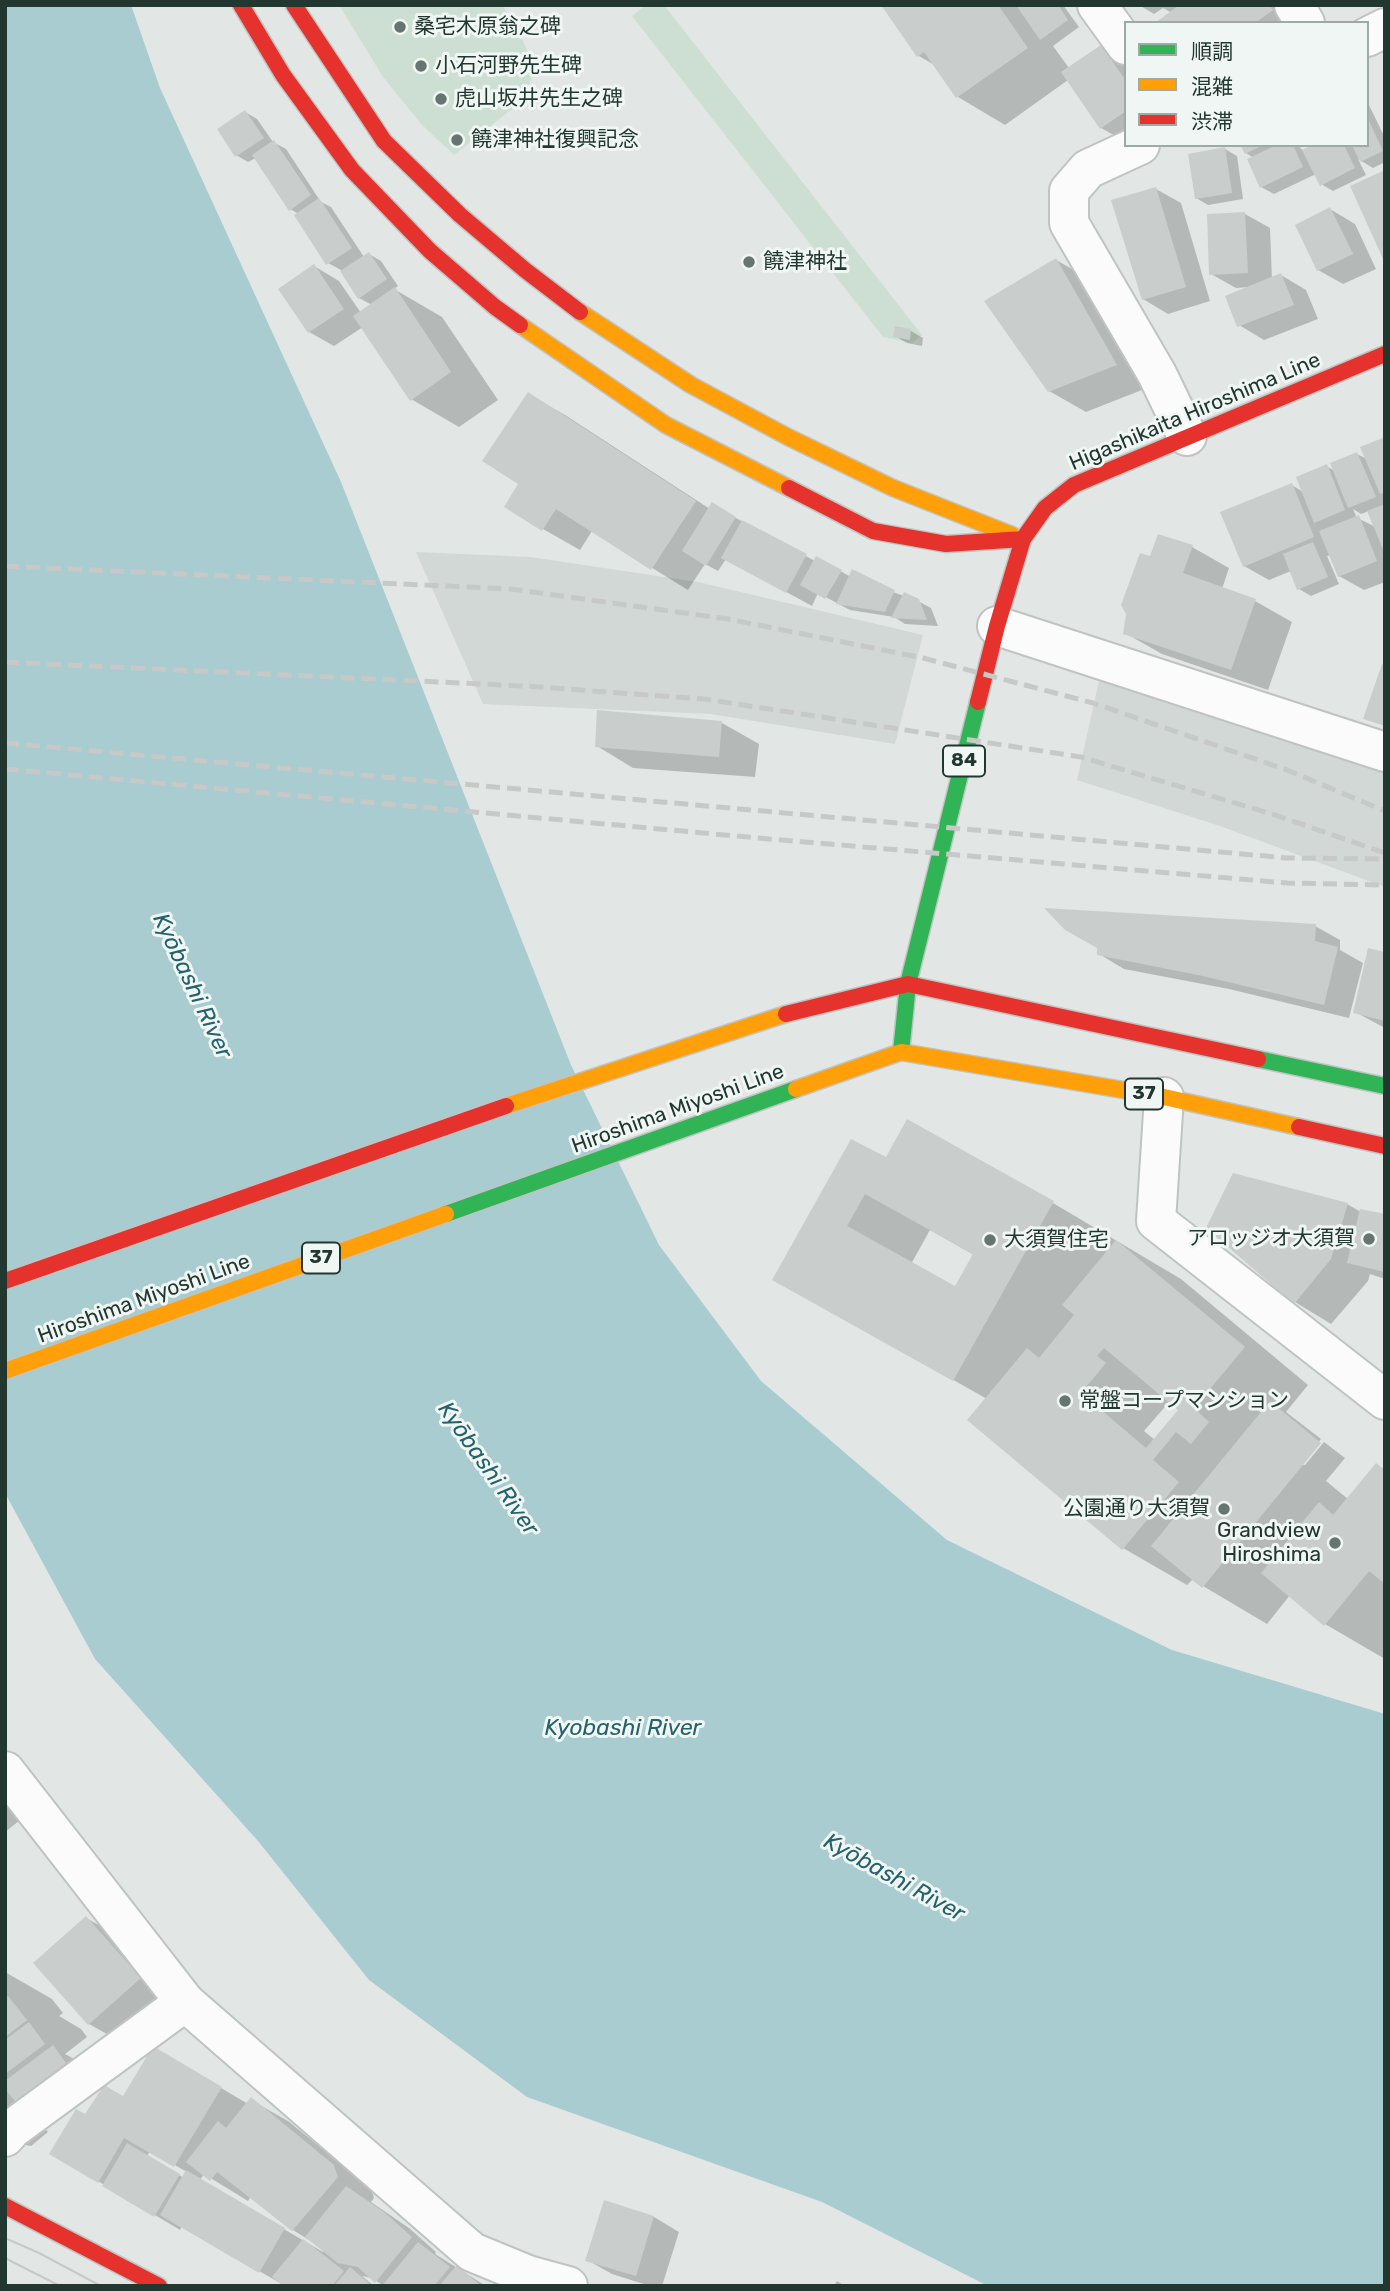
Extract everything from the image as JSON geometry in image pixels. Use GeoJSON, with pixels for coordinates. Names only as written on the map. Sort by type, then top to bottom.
{"type":"FeatureCollection","features":[{"type":"Feature","properties":{"kind":"main road"},"geometry":{"type":"LineString","coordinates":[[241,5],[283,75],[352,170],[430,251],[495,307],[596,378],[666,425],[873,531],[946,544],[1023,539]]}},
{"type":"Feature","properties":{"kind":"main road"},"geometry":{"type":"LineString","coordinates":[[294,5],[384,141],[460,215],[525,270],[593,322],[691,386],[788,438],[893,488],[1023,539]]}},
{"type":"Feature","properties":{"kind":"main road","name":"Higashikaita Hiroshima Line"},"geometry":{"type":"LineString","coordinates":[[901,1052],[908,984],[998,626],[1023,539],[1045,508],[1074,485],[1187,436],[1382,364]]}},
{"type":"Feature","properties":{"kind":"main road"},"geometry":{"type":"LineString","coordinates":[[5,1282],[593,1076],[789,1013],[908,984],[1385,1086]]}},
{"type":"Feature","properties":{"kind":"main road","name":"Hiroshima Miyoshi Line"},"geometry":{"type":"LineString","coordinates":[[5,1371],[901,1052],[1164,1097],[1385,1146]]}},
{"type":"Feature","properties":{"kind":"main road"},"geometry":{"type":"LineString","coordinates":[[5,2206],[159,2286]]}},
{"type":"Feature","properties":{"kind":"street"},"geometry":{"type":"LineString","coordinates":[[1097,5],[1124,42]]}},
{"type":"Feature","properties":{"kind":"street"},"geometry":{"type":"LineString","coordinates":[[1294,5],[1304,21]]}},
{"type":"Feature","properties":{"kind":"street"},"geometry":{"type":"LineString","coordinates":[[1369,36],[1385,28]]}},
{"type":"Feature","properties":{"kind":"street"},"geometry":{"type":"LineString","coordinates":[[1136,147],[1088,169],[1069,191],[1069,223],[1157,374],[1187,436]]}},
{"type":"Feature","properties":{"kind":"street"},"geometry":{"type":"LineString","coordinates":[[998,626],[1385,752]]}},
{"type":"Feature","properties":{"kind":"street"},"geometry":{"type":"LineString","coordinates":[[1164,1097],[1156,1221],[1385,1400]]}},
{"type":"Feature","properties":{"kind":"street"},"geometry":{"type":"LineString","coordinates":[[5,1771],[185,2001],[472,2252],[528,2275],[568,2286]]}},
{"type":"Feature","properties":{"kind":"street"},"geometry":{"type":"LineString","coordinates":[[5,2137],[12,2129],[185,2001]]}},
{"type":"Feature","properties":{"kind":"shaded area"},"geometry":{"type":"Polygon","coordinates":[[[416,552],[530,557],[698,582],[923,635],[895,744],[711,714],[483,704],[416,552]]]}},
{"type":"Feature","properties":{"kind":"shaded area"},"geometry":{"type":"Polygon","coordinates":[[[1101,672],[1385,768],[1385,887],[1220,826],[1077,780],[1101,672]]]}},
{"type":"Feature","properties":{"kind":"green space"},"geometry":{"type":"Polygon","coordinates":[[[339,5],[502,5],[515,23],[534,66],[527,97],[454,155],[422,125],[383,77],[339,5]]]}},
{"type":"Feature","properties":{"kind":"green space"},"geometry":{"type":"Polygon","coordinates":[[[646,5],[664,5],[922,335],[912,343],[883,337],[632,16],[646,5]]]}},
{"type":"Feature","properties":{"kind":"water","name":"Kyobashi River"},"geometry":{"type":"Polygon","coordinates":[[[5,5],[131,5],[160,88],[341,482],[571,1065],[659,1245],[761,1381],[947,1540],[1172,1650],[1385,1714],[1385,2286],[988,2286],[822,2202],[527,2097],[369,1980],[258,1841],[95,1659],[5,1493],[5,5]]]}},
{"type":"Feature","properties":{"kind":"building"},"geometry":{"type":"Polygon","coordinates":[[[881,5],[998,5],[1028,48],[956,98],[924,52],[917,57],[881,5]]]}},
{"type":"Feature","properties":{"kind":"building"},"geometry":{"type":"Polygon","coordinates":[[[1016,5],[1058,5],[1068,20],[1040,40],[1016,5]]]}},
{"type":"Feature","properties":{"kind":"building"},"geometry":{"type":"Polygon","coordinates":[[[1179,5],[1270,5],[1273,10],[1258,21],[1158,21],[1179,5]]]}},
{"type":"Feature","properties":{"kind":"building"},"geometry":{"type":"Polygon","coordinates":[[[1101,45],[1124,78],[1124,112],[1100,129],[1061,72],[1101,45]]]}},
{"type":"Feature","properties":{"kind":"building"},"geometry":{"type":"Polygon","coordinates":[[[245,110],[264,138],[235,157],[217,129],[245,110]]]}},
{"type":"Feature","properties":{"kind":"building"},"geometry":{"type":"Polygon","coordinates":[[[1369,121],[1383,151],[1360,162],[1353,147],[1369,147],[1369,121]]]}},
{"type":"Feature","properties":{"kind":"building"},"geometry":{"type":"Polygon","coordinates":[[[274,140],[311,195],[289,211],[252,155],[274,140]]]}},
{"type":"Feature","properties":{"kind":"building"},"geometry":{"type":"Polygon","coordinates":[[[1225,147],[1232,193],[1195,199],[1188,154],[1225,147]]]}},
{"type":"Feature","properties":{"kind":"building"},"geometry":{"type":"Polygon","coordinates":[[[1241,147],[1259,147],[1245,154],[1241,147]]]}},
{"type":"Feature","properties":{"kind":"building"},"geometry":{"type":"Polygon","coordinates":[[[1273,147],[1294,147],[1303,167],[1260,188],[1247,159],[1273,147]]]}},
{"type":"Feature","properties":{"kind":"building"},"geometry":{"type":"Polygon","coordinates":[[[1308,147],[1345,147],[1355,168],[1320,186],[1302,150],[1308,147]]]}},
{"type":"Feature","properties":{"kind":"building"},"geometry":{"type":"Polygon","coordinates":[[[1385,170],[1385,258],[1383,259],[1350,186],[1385,170]]]}},
{"type":"Feature","properties":{"kind":"building"},"geometry":{"type":"Polygon","coordinates":[[[1156,187],[1186,287],[1142,300],[1111,200],[1156,187]]]}},
{"type":"Feature","properties":{"kind":"building"},"geometry":{"type":"Polygon","coordinates":[[[319,198],[352,248],[326,265],[294,215],[319,198]]]}},
{"type":"Feature","properties":{"kind":"building"},"geometry":{"type":"Polygon","coordinates":[[[1330,207],[1353,254],[1317,271],[1295,225],[1330,207]]]}},
{"type":"Feature","properties":{"kind":"building"},"geometry":{"type":"Polygon","coordinates":[[[1245,212],[1248,273],[1209,275],[1207,214],[1245,212]]]}},
{"type":"Feature","properties":{"kind":"building"},"geometry":{"type":"Polygon","coordinates":[[[369,252],[387,279],[358,299],[340,271],[369,252]]]}},
{"type":"Feature","properties":{"kind":"building"},"geometry":{"type":"Polygon","coordinates":[[[1056,258],[1117,365],[1048,392],[984,301],[1056,258]]]}},
{"type":"Feature","properties":{"kind":"building"},"geometry":{"type":"Polygon","coordinates":[[[314,264],[344,309],[308,333],[278,289],[314,264]]]}},
{"type":"Feature","properties":{"kind":"building"},"geometry":{"type":"Polygon","coordinates":[[[1281,273],[1294,305],[1237,327],[1225,296],[1281,273]]]}},
{"type":"Feature","properties":{"kind":"building"},"geometry":{"type":"Polygon","coordinates":[[[395,287],[451,372],[410,401],[353,316],[395,287]]]}},
{"type":"Feature","properties":{"kind":"building"},"geometry":{"type":"Polygon","coordinates":[[[895,326],[911,329],[910,340],[893,337],[895,326]]]}},
{"type":"Feature","properties":{"kind":"building"},"geometry":{"type":"Polygon","coordinates":[[[528,392],[696,501],[651,570],[556,509],[542,531],[504,507],[518,484],[482,461],[528,392]]]}},
{"type":"Feature","properties":{"kind":"building"},"geometry":{"type":"Polygon","coordinates":[[[1385,437],[1385,492],[1380,494],[1360,447],[1385,437]]]}},
{"type":"Feature","properties":{"kind":"building"},"geometry":{"type":"Polygon","coordinates":[[[1357,452],[1376,497],[1348,508],[1330,463],[1357,452]]]}},
{"type":"Feature","properties":{"kind":"building"},"geometry":{"type":"Polygon","coordinates":[[[1327,464],[1345,510],[1314,523],[1296,477],[1327,464]]]}},
{"type":"Feature","properties":{"kind":"building"},"geometry":{"type":"Polygon","coordinates":[[[1292,483],[1314,537],[1243,567],[1220,512],[1292,483]]]}},
{"type":"Feature","properties":{"kind":"building"},"geometry":{"type":"Polygon","coordinates":[[[712,502],[736,517],[706,566],[682,551],[712,502]]]}},
{"type":"Feature","properties":{"kind":"building"},"geometry":{"type":"Polygon","coordinates":[[[1385,504],[1385,554],[1367,511],[1385,504]]]}},
{"type":"Feature","properties":{"kind":"building"},"geometry":{"type":"Polygon","coordinates":[[[1359,515],[1377,561],[1338,577],[1319,531],[1359,515]]]}},
{"type":"Feature","properties":{"kind":"building"},"geometry":{"type":"Polygon","coordinates":[[[742,520],[807,554],[786,593],[721,558],[742,520]]]}},
{"type":"Feature","properties":{"kind":"building"},"geometry":{"type":"Polygon","coordinates":[[[1158,534],[1193,545],[1183,573],[1256,599],[1231,670],[1123,634],[1126,614],[1121,605],[1140,553],[1150,556],[1158,534]]]}},
{"type":"Feature","properties":{"kind":"building"},"geometry":{"type":"Polygon","coordinates":[[[1313,542],[1328,577],[1297,590],[1283,554],[1313,542]]]}},
{"type":"Feature","properties":{"kind":"building"},"geometry":{"type":"Polygon","coordinates":[[[816,556],[842,570],[825,599],[800,585],[816,556]]]}},
{"type":"Feature","properties":{"kind":"building"},"geometry":{"type":"Polygon","coordinates":[[[852,569],[895,590],[885,612],[836,604],[852,569]]]}},
{"type":"Feature","properties":{"kind":"building"},"geometry":{"type":"Polygon","coordinates":[[[904,592],[919,599],[927,620],[891,618],[904,592]]]}},
{"type":"Feature","properties":{"kind":"building"},"geometry":{"type":"Polygon","coordinates":[[[1382,664],[1385,665],[1385,726],[1363,719],[1382,664]]]}},
{"type":"Feature","properties":{"kind":"building"},"geometry":{"type":"Polygon","coordinates":[[[597,710],[722,721],[719,757],[595,747],[597,710]]]}},
{"type":"Feature","properties":{"kind":"building"},"geometry":{"type":"Polygon","coordinates":[[[1044,908],[1316,924],[1315,941],[1338,947],[1324,1005],[1203,976],[1097,955],[1097,948],[1065,930],[1044,908]]]}},
{"type":"Feature","properties":{"kind":"building"},"geometry":{"type":"Polygon","coordinates":[[[1368,948],[1385,952],[1385,1021],[1353,1013],[1368,948]]]}},
{"type":"Feature","properties":{"kind":"building","name":"大須賀住宅"},"geometry":{"type":"Polygon","coordinates":[[[907,1119],[1054,1201],[953,1381],[772,1280],[851,1139],[886,1157],[907,1119]],[[865,1194],[847,1226],[955,1286],[973,1254],[865,1194]]]}},
{"type":"Feature","properties":{"kind":"building"},"geometry":{"type":"Polygon","coordinates":[[[1233,1173],[1348,1203],[1331,1259],[1294,1304],[1206,1228],[1233,1173]]]}},
{"type":"Feature","properties":{"kind":"building","name":"アロッジオ大須賀"},"geometry":{"type":"Polygon","coordinates":[[[1360,1209],[1385,1214],[1385,1272],[1347,1263],[1360,1209]]]}},
{"type":"Feature","properties":{"kind":"building","name":"常盤コープマンション"},"geometry":{"type":"Polygon","coordinates":[[[1116,1240],[1245,1347],[1194,1408],[1209,1422],[1191,1444],[1176,1432],[1153,1460],[1179,1482],[1122,1550],[967,1420],[1027,1348],[1039,1358],[1074,1315],[1062,1305],[1116,1240]],[[1104,1348],[1097,1356],[1106,1363],[1081,1393],[1146,1448],[1178,1410],[1104,1348]]]}},
{"type":"Feature","properties":{"kind":"building","name":"公園通り大須賀"},"geometry":{"type":"Polygon","coordinates":[[[1270,1401],[1321,1443],[1202,1588],[1151,1546],[1270,1401]]]}},
{"type":"Feature","properties":{"kind":"building","name":"Grandview Hiroshima"},"geometry":{"type":"Polygon","coordinates":[[[1376,1463],[1385,1470],[1385,1584],[1369,1571],[1324,1626],[1261,1573],[1319,1502],[1333,1515],[1376,1463]]]}},
{"type":"Feature","properties":{"kind":"building"},"geometry":{"type":"Polygon","coordinates":[[[86,1916],[141,1978],[88,2025],[33,1963],[86,1916]]]}},
{"type":"Feature","properties":{"kind":"building"},"geometry":{"type":"Polygon","coordinates":[[[8,1996],[27,2020],[5,2037],[5,1998],[8,1996]]]}},
{"type":"Feature","properties":{"kind":"building"},"geometry":{"type":"Polygon","coordinates":[[[29,2022],[45,2044],[5,2074],[5,2040],[29,2022]]]}},
{"type":"Feature","properties":{"kind":"building"},"geometry":{"type":"Polygon","coordinates":[[[53,2045],[66,2063],[16,2102],[5,2089],[5,2081],[53,2045]]]}},
{"type":"Feature","properties":{"kind":"building"},"geometry":{"type":"Polygon","coordinates":[[[153,2046],[222,2087],[174,2167],[124,2138],[98,2183],[49,2154],[76,2109],[85,2114],[104,2085],[123,2096],[153,2046]]]}},
{"type":"Feature","properties":{"kind":"building"},"geometry":{"type":"Polygon","coordinates":[[[251,2097],[334,2165],[338,2177],[292,2231],[217,2172],[210,2181],[186,2162],[218,2121],[226,2128],[251,2097]]]}},
{"type":"Feature","properties":{"kind":"building"},"geometry":{"type":"Polygon","coordinates":[[[127,2143],[180,2174],[154,2217],[102,2186],[127,2143]]]}},
{"type":"Feature","properties":{"kind":"building"},"geometry":{"type":"Polygon","coordinates":[[[186,2170],[285,2228],[259,2273],[160,2215],[186,2170]]]}},
{"type":"Feature","properties":{"kind":"building"},"geometry":{"type":"Polygon","coordinates":[[[346,2186],[384,2212],[412,2237],[375,2283],[358,2267],[338,2263],[305,2237],[346,2186]]]}},
{"type":"Feature","properties":{"kind":"building"},"geometry":{"type":"Polygon","coordinates":[[[604,2200],[654,2216],[636,2276],[585,2261],[604,2200]]]}},
{"type":"Feature","properties":{"kind":"building"},"geometry":{"type":"Polygon","coordinates":[[[303,2239],[344,2271],[332,2286],[283,2286],[272,2277],[303,2239]]]}},
{"type":"Feature","properties":{"kind":"building"},"geometry":{"type":"Polygon","coordinates":[[[418,2242],[450,2267],[434,2286],[382,2286],[418,2242]]]}},
{"type":"Feature","properties":{"kind":"building"},"geometry":{"type":"Polygon","coordinates":[[[457,2265],[481,2286],[439,2286],[457,2265]]]}},
{"type":"Feature","properties":{"kind":"building"},"geometry":{"type":"Polygon","coordinates":[[[350,2267],[372,2286],[334,2286],[350,2267]]]}},
{"type":"Feature","properties":{"kind":"tram line"},"geometry":{"type":"LineString","coordinates":[[5,2238],[101,2286]]}},
{"type":"Feature","properties":{"kind":"tram line"},"geometry":{"type":"LineString","coordinates":[[5,2258],[60,2286]]}},
{"type":"Feature","properties":{"kind":"railway"},"geometry":{"type":"LineString","coordinates":[[5,566],[511,589],[728,619],[923,658],[1093,703],[1287,770],[1385,811]]}},
{"type":"Feature","properties":{"kind":"railway"},"geometry":{"type":"LineString","coordinates":[[5,662],[525,686],[704,699],[1081,757],[1275,815],[1385,853]]}},
{"type":"Feature","properties":{"kind":"railway"},"geometry":{"type":"LineString","coordinates":[[5,743],[1287,858],[1385,859]]}},
{"type":"Feature","properties":{"kind":"railway"},"geometry":{"type":"LineString","coordinates":[[5,769],[1287,883],[1385,885]]}},
{"type":"Feature","properties":{"kind":"traffic: fast"},"geometry":{"type":"LineString","coordinates":[[901,1052],[908,984],[978,702]]}},
{"type":"Feature","properties":{"kind":"traffic: fast"},"geometry":{"type":"LineString","coordinates":[[1258,1059],[1385,1086]]}},
{"type":"Feature","properties":{"kind":"traffic: fast"},"geometry":{"type":"LineString","coordinates":[[446,1214],[796,1089]]}},
{"type":"Feature","properties":{"kind":"traffic: slow"},"geometry":{"type":"LineString","coordinates":[[580,312],[691,385],[788,437],[893,488],[1012,535]]}},
{"type":"Feature","properties":{"kind":"traffic: slow"},"geometry":{"type":"LineString","coordinates":[[520,325],[666,425],[789,488]]}},
{"type":"Feature","properties":{"kind":"traffic: slow"},"geometry":{"type":"LineString","coordinates":[[506,1106],[786,1014]]}},
{"type":"Feature","properties":{"kind":"traffic: slow"},"geometry":{"type":"LineString","coordinates":[[796,1089],[901,1052],[1164,1097],[1299,1127]]}},
{"type":"Feature","properties":{"kind":"traffic: slow"},"geometry":{"type":"LineString","coordinates":[[5,1371],[446,1214]]}},
{"type":"Feature","properties":{"kind":"traffic: jam"},"geometry":{"type":"LineString","coordinates":[[241,5],[283,75],[352,170],[430,251],[520,325]]}},
{"type":"Feature","properties":{"kind":"traffic: jam"},"geometry":{"type":"LineString","coordinates":[[294,5],[384,141],[460,215],[580,312]]}},
{"type":"Feature","properties":{"kind":"traffic: jam"},"geometry":{"type":"LineString","coordinates":[[978,702],[1023,539],[1045,508],[1074,485],[1385,354]]}},
{"type":"Feature","properties":{"kind":"traffic: jam"},"geometry":{"type":"LineString","coordinates":[[789,488],[873,531],[946,544],[1023,539]]}},
{"type":"Feature","properties":{"kind":"traffic: jam"},"geometry":{"type":"LineString","coordinates":[[786,1014],[908,984],[1258,1059]]}},
{"type":"Feature","properties":{"kind":"traffic: jam"},"geometry":{"type":"LineString","coordinates":[[5,1281],[506,1106]]}},
{"type":"Feature","properties":{"kind":"traffic: jam"},"geometry":{"type":"LineString","coordinates":[[1299,1127],[1385,1146]]}},
{"type":"Feature","properties":{"kind":"traffic: jam"},"geometry":{"type":"LineString","coordinates":[[5,2206],[159,2286]]}},
{"type":"Feature","properties":{"kind":"place","name":"桑宅木原翁之碑"},"geometry":{"type":"Point","coordinates":[400,27]}},
{"type":"Feature","properties":{"kind":"place","name":"小石河野先生碑"},"geometry":{"type":"Point","coordinates":[421,66]}},
{"type":"Feature","properties":{"kind":"place","name":"虎山坂井先生之碑"},"geometry":{"type":"Point","coordinates":[441,99]}},
{"type":"Feature","properties":{"kind":"place","name":"饒津神社復興記念"},"geometry":{"type":"Point","coordinates":[457,140]}},
{"type":"Feature","properties":{"kind":"place","name":"饒津神社"},"geometry":{"type":"Point","coordinates":[749,262]}},
{"type":"Feature","properties":{"kind":"place","name":"アロッジオ大須賀"},"geometry":{"type":"Point","coordinates":[1369,1239]}},
{"type":"Feature","properties":{"kind":"place","name":"大須賀住宅"},"geometry":{"type":"Point","coordinates":[990,1240]}},
{"type":"Feature","properties":{"kind":"place","name":"常盤コープマンション"},"geometry":{"type":"Point","coordinates":[1065,1401]}},
{"type":"Feature","properties":{"kind":"place","name":"公園通り大須賀"},"geometry":{"type":"Point","coordinates":[1224,1509]}},
{"type":"Feature","properties":{"kind":"place","name":"Grandview Hiroshima"},"geometry":{"type":"Point","coordinates":[1335,1543]}},
{"type":"Feature","properties":{"kind":"water label","name":"Kyōbashi River"},"geometry":{"type":"Point","coordinates":[192,986]}},
{"type":"Feature","properties":{"kind":"water label","name":"Kyōbashi River"},"geometry":{"type":"Point","coordinates":[488,1469]}},
{"type":"Feature","properties":{"kind":"water label","name":"Kyōbashi River"},"geometry":{"type":"Point","coordinates":[894,1878]}}]}
